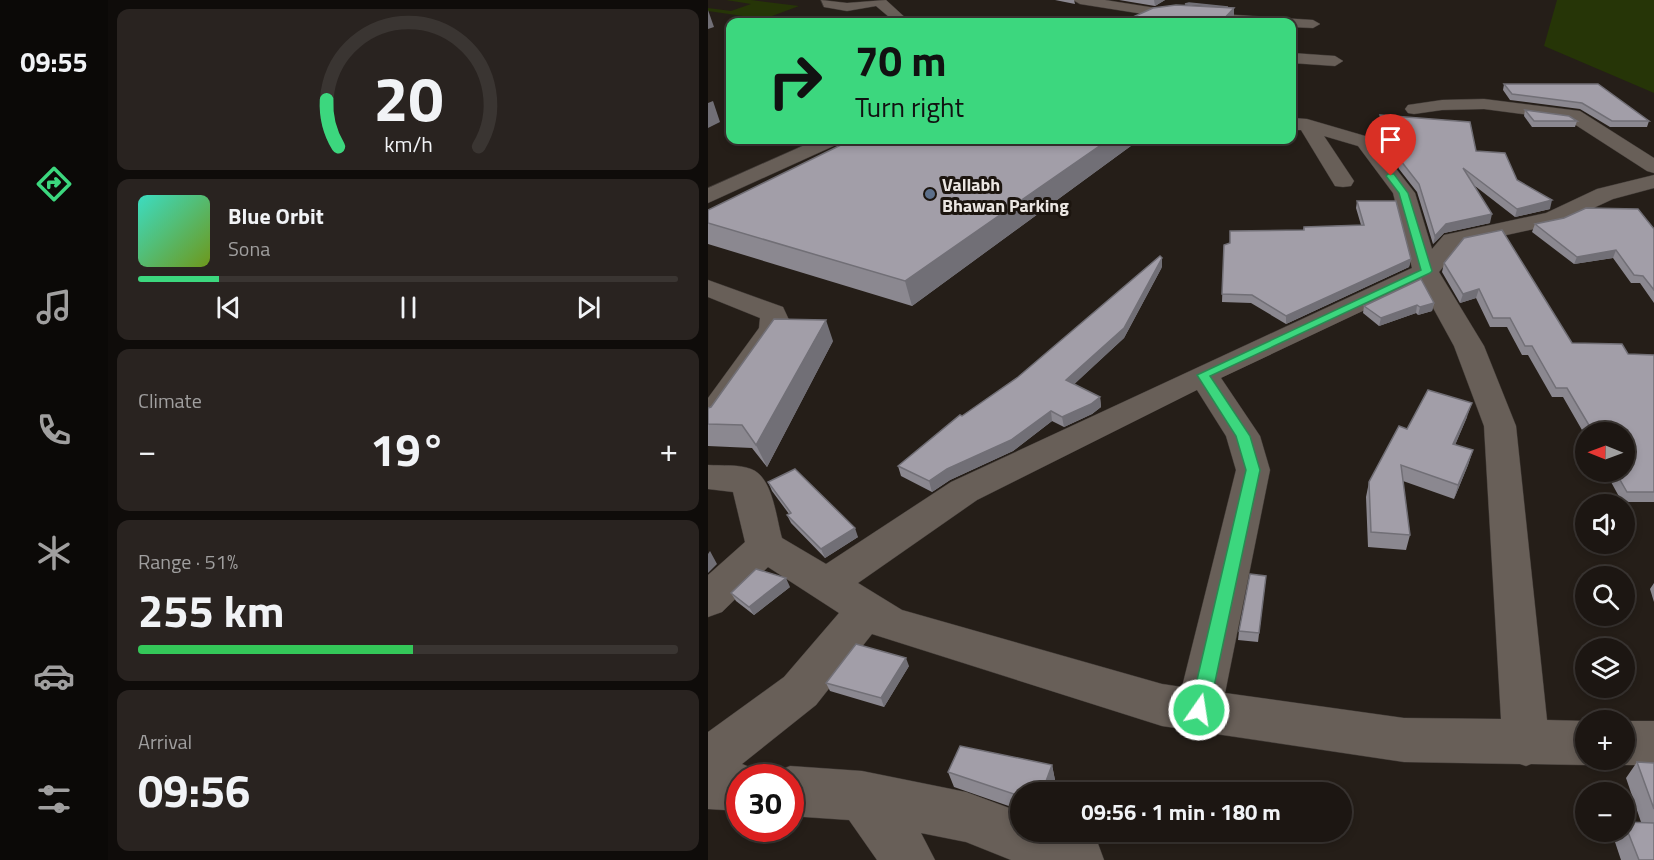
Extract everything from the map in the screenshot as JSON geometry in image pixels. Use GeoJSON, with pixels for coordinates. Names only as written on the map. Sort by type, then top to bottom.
{"type":"FeatureCollection","features":[{"type":"Feature","properties":{"kind":"street"},"geometry":{"type":"LineString","coordinates":[[823,0],[834,6],[853,6],[879,0],[899,18]]}},
{"type":"Feature","properties":{"kind":"street"},"geometry":{"type":"LineString","coordinates":[[1080,0],[1208,18]]}},
{"type":"Feature","properties":{"kind":"street"},"geometry":{"type":"LineString","coordinates":[[853,6],[874,18]]}},
{"type":"Feature","properties":{"kind":"street"},"geometry":{"type":"LineString","coordinates":[[1164,18],[1174,15]]}},
{"type":"Feature","properties":{"kind":"street"},"geometry":{"type":"LineString","coordinates":[[1296,23],[1313,24]]}},
{"type":"Feature","properties":{"kind":"street"},"geometry":{"type":"LineString","coordinates":[[1296,58],[1335,61]]}},
{"type":"Feature","properties":{"kind":"street"},"geometry":{"type":"LineString","coordinates":[[1414,109],[1442,105],[1484,104],[1573,115],[1654,167]]}},
{"type":"Feature","properties":{"kind":"street"},"geometry":{"type":"LineString","coordinates":[[1299,124],[1343,181]]}},
{"type":"Feature","properties":{"kind":"street"},"geometry":{"type":"LineString","coordinates":[[1299,124],[1365,142],[1404,193],[1426,271],[1469,346],[1500,426],[1526,744]]}},
{"type":"Feature","properties":{"kind":"street"},"geometry":{"type":"LineString","coordinates":[[708,181],[791,144]]}},
{"type":"Feature","properties":{"kind":"street"},"geometry":{"type":"LineString","coordinates":[[708,196],[822,144]]}},
{"type":"Feature","properties":{"kind":"street"},"geometry":{"type":"LineString","coordinates":[[827,584],[964,491],[1203,375],[1426,271],[1453,240],[1553,218],[1605,194],[1654,181]]}},
{"type":"Feature","properties":{"kind":"street"},"geometry":{"type":"LineString","coordinates":[[708,288],[773,313],[775,320],[773,329],[708,421]]}},
{"type":"Feature","properties":{"kind":"street"},"geometry":{"type":"LineString","coordinates":[[1199,710],[1253,470],[1243,436],[1203,375]]}},
{"type":"Feature","properties":{"kind":"street"},"geometry":{"type":"LineString","coordinates":[[708,477],[742,479],[750,487],[765,546],[890,624],[1162,705],[1404,740],[1575,743]]}},
{"type":"Feature","properties":{"kind":"street"},"geometry":{"type":"LineString","coordinates":[[708,600],[765,546]]}},
{"type":"Feature","properties":{"kind":"street"},"geometry":{"type":"LineString","coordinates":[[708,761],[800,691],[867,610]]}},
{"type":"Feature","properties":{"kind":"street"},"geometry":{"type":"LineString","coordinates":[[1635,743],[1654,743]]}},
{"type":"Feature","properties":{"kind":"street"},"geometry":{"type":"LineString","coordinates":[[708,784],[726,786]]}},
{"type":"Feature","properties":{"kind":"street"},"geometry":{"type":"LineString","coordinates":[[804,792],[862,796],[966,818],[1078,860]]}},
{"type":"Feature","properties":{"kind":"street"},"geometry":{"type":"LineString","coordinates":[[862,796],[909,860]]}},
{"type":"Feature","properties":{"kind":"green space"},"geometry":{"type":"Polygon","coordinates":[[[726,0],[751,0],[799,6],[767,18],[708,11],[708,8],[731,11],[751,4],[726,0]]]}},
{"type":"Feature","properties":{"kind":"green space"},"geometry":{"type":"Polygon","coordinates":[[[1557,0],[1654,0],[1654,93],[1544,46],[1557,0]]]}},
{"type":"Feature","properties":{"kind":"building"},"geometry":{"type":"Polygon","coordinates":[[[1189,3],[1228,7],[1185,4],[1189,3]]]}},
{"type":"Feature","properties":{"kind":"building"},"geometry":{"type":"Polygon","coordinates":[[[1176,5],[1234,8],[1225,18],[1131,18],[1153,8],[1176,5]]]}},
{"type":"Feature","properties":{"kind":"building"},"geometry":{"type":"Polygon","coordinates":[[[1504,84],[1598,84],[1649,121],[1612,121],[1582,103],[1512,94],[1504,84]]]}},
{"type":"Feature","properties":{"kind":"building"},"geometry":{"type":"Polygon","coordinates":[[[1525,110],[1569,116],[1577,121],[1534,121],[1525,110]]]}},
{"type":"Feature","properties":{"kind":"building"},"geometry":{"type":"Polygon","coordinates":[[[1380,115],[1470,122],[1476,151],[1505,153],[1517,180],[1552,200],[1517,209],[1463,168],[1492,214],[1446,224],[1435,236],[1419,184],[1401,161],[1380,115]]]}},
{"type":"Feature","properties":{"kind":"building","name":"Vallabh Bhawan Parking"},"geometry":{"type":"Polygon","coordinates":[[[843,144],[1102,144],[905,281],[708,223],[708,210],[843,144]]]}},
{"type":"Feature","properties":{"kind":"building"},"geometry":{"type":"Polygon","coordinates":[[[1357,201],[1396,201],[1411,259],[1286,316],[1252,295],[1222,294],[1224,245],[1230,243],[1230,231],[1304,230],[1304,227],[1364,225],[1357,201]]]}},
{"type":"Feature","properties":{"kind":"building"},"geometry":{"type":"Polygon","coordinates":[[[1586,208],[1638,209],[1654,229],[1654,290],[1643,276],[1634,275],[1616,250],[1577,257],[1535,224],[1564,218],[1586,208]]]}},
{"type":"Feature","properties":{"kind":"building"},"geometry":{"type":"Polygon","coordinates":[[[1502,230],[1572,343],[1622,344],[1628,354],[1654,355],[1654,492],[1627,492],[1621,482],[1635,482],[1635,422],[1587,422],[1567,388],[1556,388],[1532,346],[1525,346],[1510,318],[1493,318],[1479,289],[1463,294],[1444,263],[1464,238],[1502,230]]]}},
{"type":"Feature","properties":{"kind":"building"},"geometry":{"type":"Polygon","coordinates":[[[1160,256],[1162,258],[1124,328],[1066,380],[1100,397],[1091,404],[1062,417],[1051,411],[1011,440],[947,469],[929,481],[898,466],[960,415],[962,416],[1018,377],[1160,256]]]}},
{"type":"Feature","properties":{"kind":"building"},"geometry":{"type":"Polygon","coordinates":[[[1421,279],[1434,303],[1420,307],[1417,305],[1381,318],[1364,306],[1421,279]]]}},
{"type":"Feature","properties":{"kind":"building"},"geometry":{"type":"Polygon","coordinates":[[[774,319],[826,320],[756,445],[742,425],[708,424],[708,408],[711,407],[774,319]]]}},
{"type":"Feature","properties":{"kind":"building"},"geometry":{"type":"Polygon","coordinates":[[[1428,390],[1472,403],[1453,444],[1473,450],[1458,485],[1401,465],[1410,535],[1371,532],[1369,482],[1399,426],[1407,429],[1428,390]]]}},
{"type":"Feature","properties":{"kind":"building"},"geometry":{"type":"Polygon","coordinates":[[[795,469],[855,528],[821,549],[787,515],[791,513],[768,482],[795,469]]]}},
{"type":"Feature","properties":{"kind":"building"},"geometry":{"type":"Polygon","coordinates":[[[756,569],[786,578],[749,607],[731,593],[756,569]]]}},
{"type":"Feature","properties":{"kind":"building"},"geometry":{"type":"Polygon","coordinates":[[[1250,574],[1266,576],[1259,633],[1239,631],[1250,574]]]}},
{"type":"Feature","properties":{"kind":"building"},"geometry":{"type":"Polygon","coordinates":[[[856,644],[906,658],[881,698],[826,683],[856,644]]]}},
{"type":"Feature","properties":{"kind":"building"},"geometry":{"type":"Polygon","coordinates":[[[960,746],[1052,765],[1046,782],[1010,782],[1010,793],[948,772],[960,746]]]}},
{"type":"Feature","properties":{"kind":"building"},"geometry":{"type":"Polygon","coordinates":[[[1637,762],[1654,763],[1654,809],[1637,762]]]}},
{"type":"Feature","properties":{"kind":"building"},"geometry":{"type":"Polygon","coordinates":[[[1635,822],[1654,823],[1654,860],[1639,860],[1632,842],[1635,842],[1635,822]]]}},
{"type":"Feature","properties":{"kind":"place","name":"Vallabh Bhawan Parking"},"geometry":{"type":"Point","coordinates":[930,194]}},
{"type":"Feature","properties":{"kind":"route"},"geometry":{"type":"LineString","coordinates":[[1199,710],[1253,470],[1243,436],[1203,375],[1426,271],[1404,193],[1391,176]]}}]}
